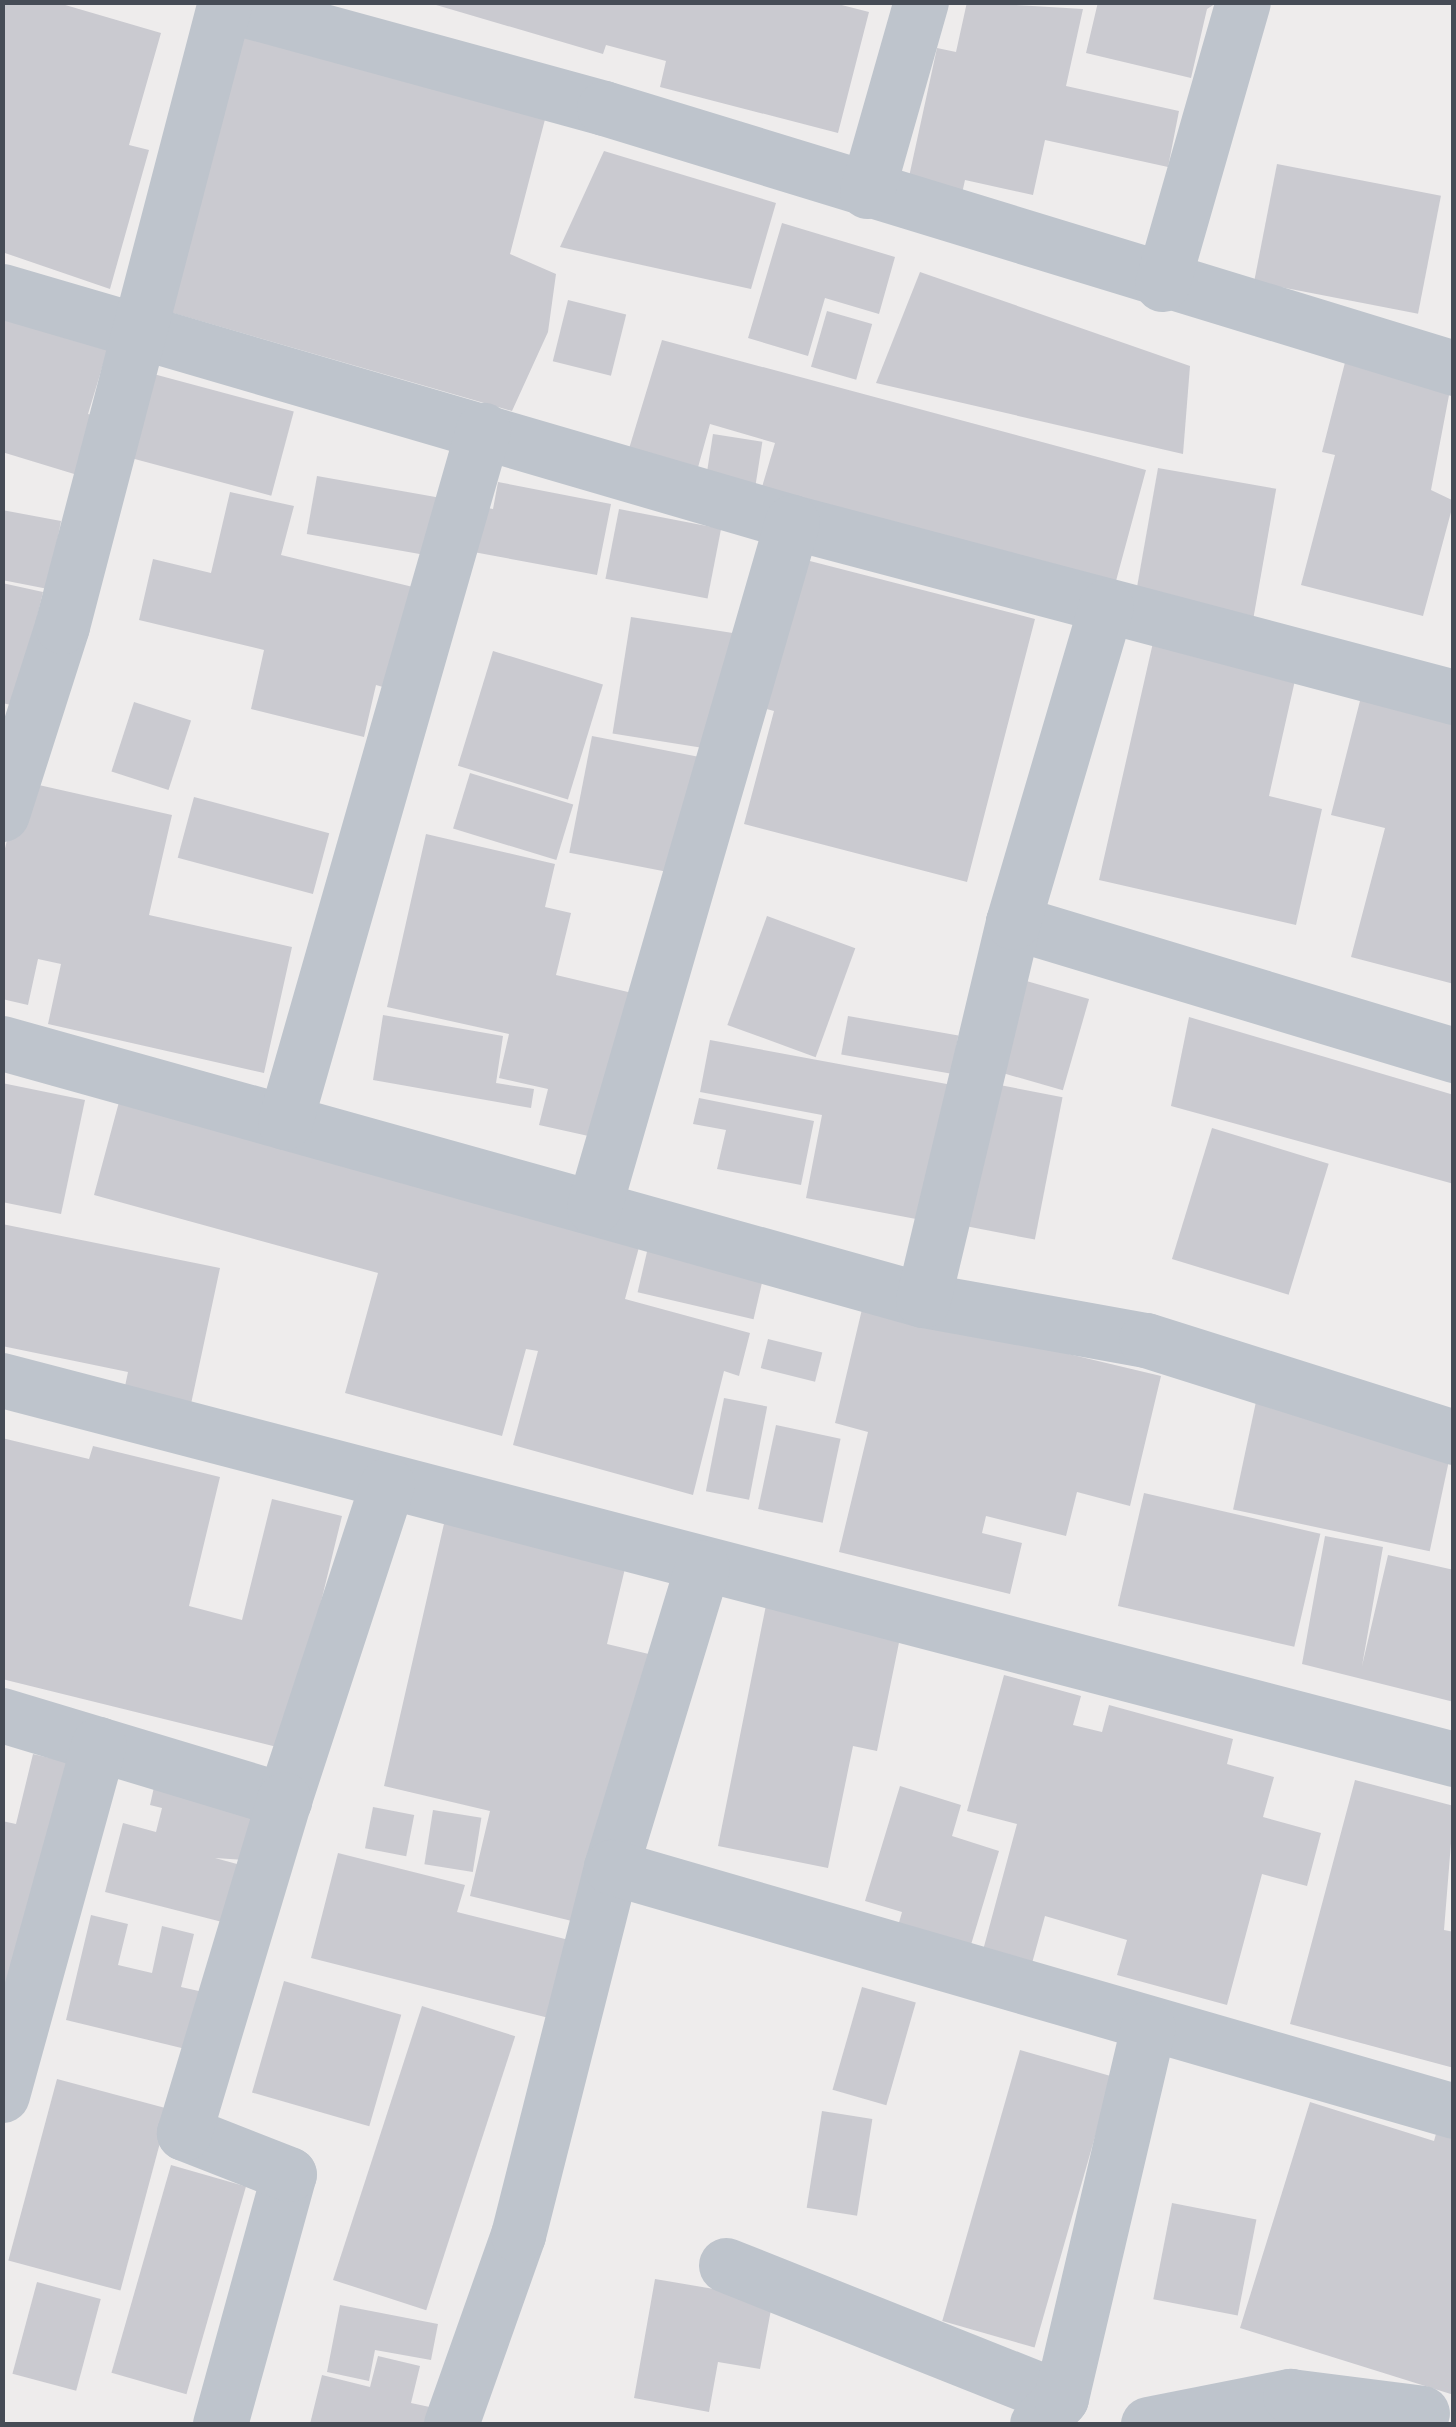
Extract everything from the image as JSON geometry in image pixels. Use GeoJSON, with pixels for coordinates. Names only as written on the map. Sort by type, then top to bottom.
{"type":"FeatureCollection","features":[{"type":"Feature","properties":{"kind":"street"},"geometry":{"type":"LineString","coordinates":[[867,191],[921,2]]}},
{"type":"Feature","properties":{"kind":"street"},"geometry":{"type":"LineString","coordinates":[[1162,284],[1242,2]]}},
{"type":"Feature","properties":{"kind":"street"},"geometry":{"type":"LineString","coordinates":[[2,814],[140,332],[224,3],[1454,368]]}},
{"type":"Feature","properties":{"kind":"street"},"geometry":{"type":"LineString","coordinates":[[2,292],[792,522],[1454,697]]}},
{"type":"Feature","properties":{"kind":"street"},"geometry":{"type":"LineString","coordinates":[[285,1122],[483,430]]}},
{"type":"Feature","properties":{"kind":"street"},"geometry":{"type":"LineString","coordinates":[[594,1206],[792,522]]}},
{"type":"Feature","properties":{"kind":"street"},"geometry":{"type":"LineString","coordinates":[[922,1300],[1013,922],[1106,606]]}},
{"type":"Feature","properties":{"kind":"street"},"geometry":{"type":"LineString","coordinates":[[1013,922],[1454,1056]]}},
{"type":"Feature","properties":{"kind":"street"},"geometry":{"type":"LineString","coordinates":[[2,1044],[922,1300],[1146,1340],[1454,1437]]}},
{"type":"Feature","properties":{"kind":"street"},"geometry":{"type":"LineString","coordinates":[[2,1380],[702,1568],[1454,1759]]}},
{"type":"Feature","properties":{"kind":"street"},"geometry":{"type":"LineString","coordinates":[[220,2424],[289,2174],[184,2133],[284,1800],[387,1484]]}},
{"type":"Feature","properties":{"kind":"street"},"geometry":{"type":"LineString","coordinates":[[451,2424],[518,2235],[611,1867],[702,1568]]}},
{"type":"Feature","properties":{"kind":"street"},"geometry":{"type":"LineString","coordinates":[[2,1716],[284,1800]]}},
{"type":"Feature","properties":{"kind":"street"},"geometry":{"type":"LineString","coordinates":[[2,2096],[99,1744]]}},
{"type":"Feature","properties":{"kind":"street"},"geometry":{"type":"LineString","coordinates":[[611,1867],[1148,2028],[1454,2111]]}},
{"type":"Feature","properties":{"kind":"street"},"geometry":{"type":"LineString","coordinates":[[726,2265],[1049,2411],[1148,2028]]}},
{"type":"Feature","properties":{"kind":"street"},"geometry":{"type":"LineString","coordinates":[[1148,2424],[1290,2396],[1422,2413]]}},
{"type":"Feature","properties":{"kind":"building"},"geometry":{"type":"Polygon","coordinates":[[[2,2],[55,2],[161,33],[129,145],[149,150],[110,289],[2,252],[2,2]]]}},
{"type":"Feature","properties":{"kind":"building"},"geometry":{"type":"Polygon","coordinates":[[[426,2],[830,2],[869,12],[838,133],[660,87],[666,61],[606,45],[603,54],[426,2]]]}},
{"type":"Feature","properties":{"kind":"building"},"geometry":{"type":"Polygon","coordinates":[[[967,2],[1083,9],[1066,86],[1179,111],[1168,167],[1045,140],[1033,195],[965,180],[961,198],[907,186],[937,48],[956,52],[967,2]]]}},
{"type":"Feature","properties":{"kind":"building"},"geometry":{"type":"Polygon","coordinates":[[[1098,2],[1218,2],[1207,9],[1191,78],[1086,53],[1098,2]]]}},
{"type":"Feature","properties":{"kind":"building"},"geometry":{"type":"Polygon","coordinates":[[[239,30],[549,104],[510,254],[556,274],[548,332],[512,411],[166,311],[239,30]]]}},
{"type":"Feature","properties":{"kind":"building"},"geometry":{"type":"Polygon","coordinates":[[[604,151],[776,203],[751,289],[560,247],[604,151]]]}},
{"type":"Feature","properties":{"kind":"building"},"geometry":{"type":"Polygon","coordinates":[[[1277,164],[1441,196],[1418,314],[1254,282],[1277,164]]]}},
{"type":"Feature","properties":{"kind":"building"},"geometry":{"type":"Polygon","coordinates":[[[782,223],[895,257],[879,314],[825,298],[808,356],[748,338],[782,223]]]}},
{"type":"Feature","properties":{"kind":"building"},"geometry":{"type":"Polygon","coordinates":[[[920,272],[1190,366],[1183,454],[876,383],[920,272]]]}},
{"type":"Feature","properties":{"kind":"building"},"geometry":{"type":"Polygon","coordinates":[[[568,300],[626,315],[611,376],[553,361],[568,300]]]}},
{"type":"Feature","properties":{"kind":"building"},"geometry":{"type":"Polygon","coordinates":[[[2,302],[112,335],[88,414],[102,418],[84,477],[2,452],[2,302]]]}},
{"type":"Feature","properties":{"kind":"building"},"geometry":{"type":"Polygon","coordinates":[[[827,311],[872,324],[856,380],[811,367],[827,311]]]}},
{"type":"Feature","properties":{"kind":"building"},"geometry":{"type":"Polygon","coordinates":[[[662,340],[1146,470],[1113,592],[762,487],[775,443],[710,424],[697,471],[628,452],[662,340]]]}},
{"type":"Feature","properties":{"kind":"building"},"geometry":{"type":"Polygon","coordinates":[[[1350,343],[1454,369],[1431,490],[1454,501],[1423,616],[1301,585],[1335,455],[1322,452],[1350,343]]]}},
{"type":"Feature","properties":{"kind":"building"},"geometry":{"type":"Polygon","coordinates":[[[146,372],[294,412],[271,496],[123,456],[146,372]]]}},
{"type":"Feature","properties":{"kind":"building"},"geometry":{"type":"Polygon","coordinates":[[[713,434],[762,442],[754,493],[705,485],[713,434]]]}},
{"type":"Feature","properties":{"kind":"building"},"geometry":{"type":"Polygon","coordinates":[[[1158,468],[1276,489],[1253,619],[1135,598],[1158,468]]]}},
{"type":"Feature","properties":{"kind":"building"},"geometry":{"type":"Polygon","coordinates":[[[317,476],[454,500],[444,558],[307,534],[317,476]]]}},
{"type":"Feature","properties":{"kind":"building"},"geometry":{"type":"Polygon","coordinates":[[[498,482],[611,504],[597,575],[468,551],[477,506],[493,509],[498,482]]]}},
{"type":"Feature","properties":{"kind":"building"},"geometry":{"type":"Polygon","coordinates":[[[230,492],[294,506],[281,555],[413,587],[390,689],[376,685],[364,737],[251,709],[264,650],[139,620],[153,559],[211,573],[230,492]]]}},
{"type":"Feature","properties":{"kind":"building"},"geometry":{"type":"Polygon","coordinates":[[[619,509],[721,529],[708,599],[605,579],[619,509]]]}},
{"type":"Feature","properties":{"kind":"building"},"geometry":{"type":"Polygon","coordinates":[[[2,510],[61,521],[48,589],[2,580],[2,510]]]}},
{"type":"Feature","properties":{"kind":"building"},"geometry":{"type":"Polygon","coordinates":[[[806,560],[1035,619],[967,882],[744,824],[774,711],[752,705],[806,560]]]}},
{"type":"Feature","properties":{"kind":"building"},"geometry":{"type":"Polygon","coordinates":[[[2,583],[43,592],[16,706],[2,703],[2,583]]]}},
{"type":"Feature","properties":{"kind":"building"},"geometry":{"type":"Polygon","coordinates":[[[631,617],[733,633],[714,750],[613,734],[631,617]]]}},
{"type":"Feature","properties":{"kind":"building"},"geometry":{"type":"Polygon","coordinates":[[[1157,625],[1300,658],[1269,796],[1322,809],[1296,925],[1099,880],[1157,625]]]}},
{"type":"Feature","properties":{"kind":"building"},"geometry":{"type":"Polygon","coordinates":[[[493,651],[603,685],[568,799],[458,766],[493,651]]]}},
{"type":"Feature","properties":{"kind":"building"},"geometry":{"type":"Polygon","coordinates":[[[1364,685],[1454,708],[1454,984],[1351,957],[1385,828],[1331,815],[1364,685]]]}},
{"type":"Feature","properties":{"kind":"building"},"geometry":{"type":"Polygon","coordinates":[[[134,702],[191,721],[169,790],[111,771],[134,702]]]}},
{"type":"Feature","properties":{"kind":"building"},"geometry":{"type":"Polygon","coordinates":[[[592,736],[710,759],[687,876],[569,853],[592,736]]]}},
{"type":"Feature","properties":{"kind":"building"},"geometry":{"type":"Polygon","coordinates":[[[470,773],[573,805],[556,860],[453,828],[470,773]]]}},
{"type":"Feature","properties":{"kind":"building"},"geometry":{"type":"Polygon","coordinates":[[[21,781],[172,815],[149,915],[292,947],[264,1073],[48,1024],[61,964],[38,959],[28,1005],[2,999],[2,861],[21,781]]]}},
{"type":"Feature","properties":{"kind":"building"},"geometry":{"type":"Polygon","coordinates":[[[194,797],[329,833],[313,894],[178,858],[194,797]]]}},
{"type":"Feature","properties":{"kind":"building"},"geometry":{"type":"Polygon","coordinates":[[[426,834],[555,864],[545,907],[571,913],[556,975],[645,996],[611,1141],[539,1125],[548,1089],[499,1078],[509,1034],[387,1007],[426,834]]]}},
{"type":"Feature","properties":{"kind":"building"},"geometry":{"type":"Polygon","coordinates":[[[767,916],[855,948],[816,1057],[727,1025],[767,916]]]}},
{"type":"Feature","properties":{"kind":"building"},"geometry":{"type":"Polygon","coordinates":[[[1016,978],[1089,999],[1063,1090],[990,1069],[1016,978]]]}},
{"type":"Feature","properties":{"kind":"building"},"geometry":{"type":"Polygon","coordinates":[[[383,1015],[503,1036],[496,1083],[534,1089],[531,1108],[373,1080],[383,1015]]]}},
{"type":"Feature","properties":{"kind":"building"},"geometry":{"type":"Polygon","coordinates":[[[848,1016],[958,1035],[952,1074],[841,1054],[848,1016]]]}},
{"type":"Feature","properties":{"kind":"building"},"geometry":{"type":"Polygon","coordinates":[[[1189,1017],[1454,1095],[1454,1184],[1171,1106],[1189,1017]]]}},
{"type":"Feature","properties":{"kind":"building"},"geometry":{"type":"Polygon","coordinates":[[[710,1040],[963,1087],[937,1223],[806,1198],[822,1115],[700,1092],[710,1040]]]}},
{"type":"Feature","properties":{"kind":"building"},"geometry":{"type":"Polygon","coordinates":[[[984,1082],[1063,1097],[1035,1240],[956,1224],[984,1082]]]}},
{"type":"Feature","properties":{"kind":"building"},"geometry":{"type":"Polygon","coordinates":[[[2,1083],[85,1100],[61,1214],[2,1202],[2,1083]]]}},
{"type":"Feature","properties":{"kind":"building"},"geometry":{"type":"Polygon","coordinates":[[[123,1087],[645,1225],[625,1299],[750,1333],[739,1376],[724,1371],[693,1495],[513,1445],[538,1351],[526,1349],[502,1436],[345,1393],[378,1273],[94,1195],[123,1087]]]}},
{"type":"Feature","properties":{"kind":"building"},"geometry":{"type":"Polygon","coordinates":[[[699,1098],[814,1121],[801,1185],[717,1169],[726,1130],[693,1124],[699,1098]]]}},
{"type":"Feature","properties":{"kind":"building"},"geometry":{"type":"Polygon","coordinates":[[[1212,1128],[1329,1164],[1289,1295],[1172,1259],[1212,1128]]]}},
{"type":"Feature","properties":{"kind":"building"},"geometry":{"type":"Polygon","coordinates":[[[2,1224],[220,1268],[191,1404],[124,1391],[128,1372],[2,1346],[2,1224]]]}},
{"type":"Feature","properties":{"kind":"building"},"geometry":{"type":"Polygon","coordinates":[[[652,1230],[768,1257],[754,1319],[638,1292],[652,1230]]]}},
{"type":"Feature","properties":{"kind":"building"},"geometry":{"type":"Polygon","coordinates":[[[863,1305],[1161,1376],[1130,1506],[1077,1492],[1066,1536],[986,1516],[982,1533],[1022,1543],[1010,1594],[839,1552],[868,1432],[835,1423],[863,1305]]]}},
{"type":"Feature","properties":{"kind":"building"},"geometry":{"type":"Polygon","coordinates":[[[768,1339],[822,1353],[815,1382],[761,1368],[768,1339]]]}},
{"type":"Feature","properties":{"kind":"building"},"geometry":{"type":"Polygon","coordinates":[[[1257,1397],[1454,1439],[1430,1551],[1233,1509],[1257,1397]]]}},
{"type":"Feature","properties":{"kind":"building"},"geometry":{"type":"Polygon","coordinates":[[[724,1398],[767,1406],[749,1500],[706,1491],[724,1398]]]}},
{"type":"Feature","properties":{"kind":"building"},"geometry":{"type":"Polygon","coordinates":[[[776,1425],[841,1439],[823,1523],[758,1509],[776,1425]]]}},
{"type":"Feature","properties":{"kind":"building"},"geometry":{"type":"Polygon","coordinates":[[[2,1438],[89,1459],[93,1446],[220,1477],[189,1606],[242,1620],[272,1499],[342,1516],[285,1749],[2,1679],[2,1438]]]}},
{"type":"Feature","properties":{"kind":"building"},"geometry":{"type":"Polygon","coordinates":[[[1144,1493],[1320,1534],[1294,1647],[1118,1606],[1144,1493]]]}},
{"type":"Feature","properties":{"kind":"building"},"geometry":{"type":"Polygon","coordinates":[[[446,1515],[627,1560],[607,1644],[657,1656],[592,1926],[470,1896],[490,1811],[384,1786],[446,1515]]]}},
{"type":"Feature","properties":{"kind":"building"},"geometry":{"type":"Polygon","coordinates":[[[1325,1536],[1383,1547],[1362,1666],[1388,1555],[1454,1570],[1454,1702],[1302,1664],[1325,1536]]]}},
{"type":"Feature","properties":{"kind":"building"},"geometry":{"type":"Polygon","coordinates":[[[769,1590],[904,1618],[877,1751],[853,1746],[828,1868],[718,1846],[769,1590]]]}},
{"type":"Feature","properties":{"kind":"building"},"geometry":{"type":"Polygon","coordinates":[[[1004,1675],[1081,1696],[1073,1725],[1102,1732],[1109,1705],[1233,1739],[1227,1764],[1274,1777],[1263,1817],[1321,1833],[1307,1886],[1262,1874],[1227,2005],[1117,1975],[1127,1940],[1045,1916],[1031,1967],[982,1954],[1017,1824],[967,1811],[1004,1675]]]}},
{"type":"Feature","properties":{"kind":"building"},"geometry":{"type":"Polygon","coordinates":[[[33,1754],[75,1764],[2,2056],[2,1821],[16,1824],[33,1754]]]}},
{"type":"Feature","properties":{"kind":"building"},"geometry":{"type":"Polygon","coordinates":[[[1355,1780],[1454,1806],[1444,1930],[1454,1932],[1454,2068],[1290,2024],[1355,1780]]]}},
{"type":"Feature","properties":{"kind":"building"},"geometry":{"type":"Polygon","coordinates":[[[900,1786],[961,1805],[952,1836],[999,1851],[970,1948],[898,1926],[902,1912],[865,1901],[900,1786]]]}},
{"type":"Feature","properties":{"kind":"building"},"geometry":{"type":"Polygon","coordinates":[[[154,1787],[259,1811],[245,1860],[215,1858],[248,1867],[234,1925],[105,1892],[123,1823],[156,1832],[162,1808],[150,1805],[154,1787]]]}},
{"type":"Feature","properties":{"kind":"building"},"geometry":{"type":"Polygon","coordinates":[[[373,1807],[414,1815],[406,1856],[365,1848],[373,1807]]]}},
{"type":"Feature","properties":{"kind":"building"},"geometry":{"type":"Polygon","coordinates":[[[433,1810],[481,1818],[473,1872],[424,1864],[433,1810]]]}},
{"type":"Feature","properties":{"kind":"building"},"geometry":{"type":"Polygon","coordinates":[[[338,1853],[465,1885],[457,1912],[569,1940],[549,2018],[311,1958],[338,1853]]]}},
{"type":"Feature","properties":{"kind":"building"},"geometry":{"type":"Polygon","coordinates":[[[91,1915],[128,1924],[118,1965],[152,1973],[162,1926],[194,1934],[181,1987],[212,1994],[198,2052],[66,2020],[91,1915]]]}},
{"type":"Feature","properties":{"kind":"building"},"geometry":{"type":"Polygon","coordinates":[[[284,1981],[401,2015],[369,2126],[252,2093],[284,1981]]]}},
{"type":"Feature","properties":{"kind":"building"},"geometry":{"type":"Polygon","coordinates":[[[862,1987],[916,2002],[886,2105],[833,2090],[862,1987]]]}},
{"type":"Feature","properties":{"kind":"building"},"geometry":{"type":"Polygon","coordinates":[[[422,2006],[515,2036],[426,2310],[333,2280],[422,2006]]]}},
{"type":"Feature","properties":{"kind":"building"},"geometry":{"type":"Polygon","coordinates":[[[1020,2050],[1112,2076],[1035,2348],[942,2321],[1020,2050]]]}},
{"type":"Feature","properties":{"kind":"building"},"geometry":{"type":"Polygon","coordinates":[[[57,2079],[169,2109],[120,2291],[8,2261],[57,2079]]]}},
{"type":"Feature","properties":{"kind":"building"},"geometry":{"type":"Polygon","coordinates":[[[1310,2102],[1434,2141],[1439,2123],[1454,2128],[1454,2395],[1240,2328],[1310,2102]]]}},
{"type":"Feature","properties":{"kind":"building"},"geometry":{"type":"Polygon","coordinates":[[[822,2111],[872,2119],[857,2216],[807,2208],[822,2111]]]}},
{"type":"Feature","properties":{"kind":"building"},"geometry":{"type":"Polygon","coordinates":[[[171,2165],[246,2186],[186,2394],[111,2373],[171,2165]]]}},
{"type":"Feature","properties":{"kind":"building"},"geometry":{"type":"Polygon","coordinates":[[[1172,2203],[1256,2219],[1238,2316],[1153,2299],[1172,2203]]]}},
{"type":"Feature","properties":{"kind":"building"},"geometry":{"type":"Polygon","coordinates":[[[655,2279],[773,2299],[760,2369],[718,2362],[709,2412],[634,2398],[655,2279]]]}},
{"type":"Feature","properties":{"kind":"building"},"geometry":{"type":"Polygon","coordinates":[[[37,2282],[101,2299],[76,2391],[12,2374],[37,2282]]]}},
{"type":"Feature","properties":{"kind":"building"},"geometry":{"type":"Polygon","coordinates":[[[340,2305],[438,2324],[431,2360],[375,2350],[369,2381],[327,2372],[340,2305]]]}},
{"type":"Feature","properties":{"kind":"building"},"geometry":{"type":"Polygon","coordinates":[[[378,2356],[420,2366],[411,2403],[439,2409],[435,2424],[310,2424],[322,2375],[370,2387],[378,2356]]]}}]}
